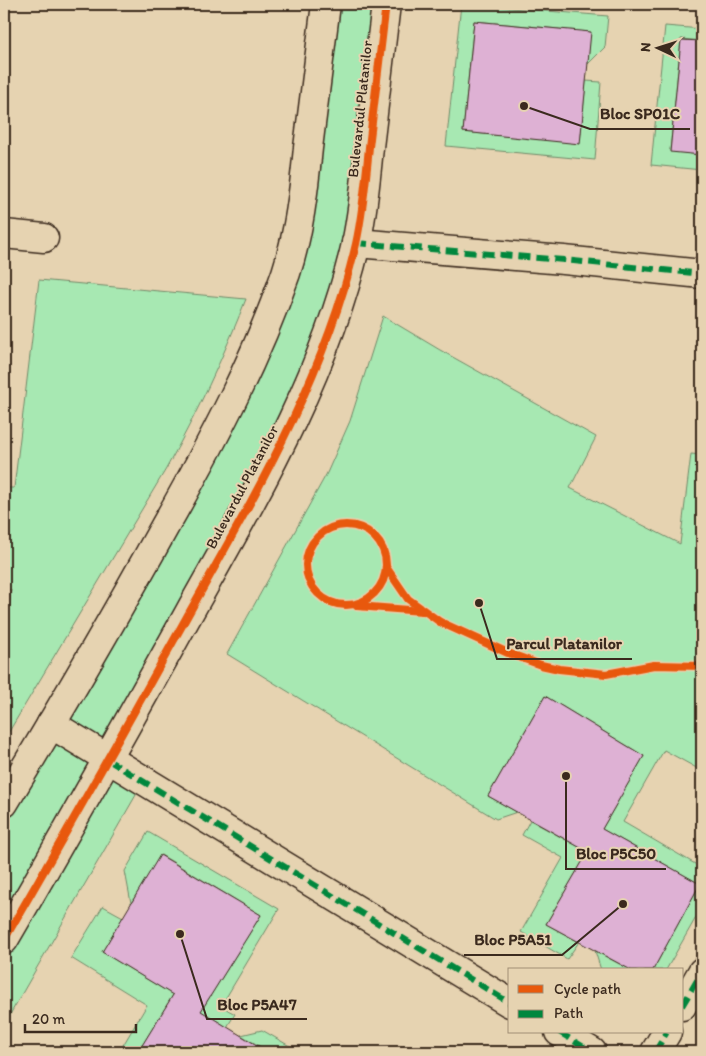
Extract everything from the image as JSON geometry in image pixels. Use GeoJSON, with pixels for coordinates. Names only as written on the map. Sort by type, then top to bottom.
{"type":"FeatureCollection","features":[{"type":"Feature","properties":{"kind":"street"},"geometry":{"type":"LineString","coordinates":[[6,794],[51,724],[116,614],[206,452],[240,385],[286,272],[294,242],[304,186],[326,4]]}},
{"type":"Feature","properties":{"kind":"street","name":"Bulevardul Platanilor"},"geometry":{"type":"LineString","coordinates":[[4,940],[108,760],[271,465],[324,349],[342,295],[356,243],[364,194],[386,4]]}},
{"type":"Feature","properties":{"kind":"street"},"geometry":{"type":"LineString","coordinates":[[4,234],[44,238]]}},
{"type":"Feature","properties":{"kind":"street"},"geometry":{"type":"LineString","coordinates":[[356,243],[702,274]]}},
{"type":"Feature","properties":{"kind":"street"},"geometry":{"type":"LineString","coordinates":[[51,724],[508,1002]]}},
{"type":"Feature","properties":{"kind":"street"},"geometry":{"type":"LineString","coordinates":[[684,1003],[702,972]]}},
{"type":"Feature","properties":{"kind":"street"},"geometry":{"type":"LineString","coordinates":[[562,1034],[592,1052]]}},
{"type":"Feature","properties":{"kind":"street"},"geometry":{"type":"LineString","coordinates":[[655,1052],[666,1034]]}},
{"type":"Feature","properties":{"kind":"green space"},"geometry":{"type":"Polygon","coordinates":[[[326,4],[386,4],[342,295],[108,760],[144,781],[4,1025],[4,790],[268,319],[326,4]]]}},
{"type":"Feature","properties":{"kind":"green space"},"geometry":{"type":"Polygon","coordinates":[[[461,4],[608,16],[605,47],[588,64],[590,32],[474,21],[463,132],[580,143],[586,81],[601,82],[595,160],[446,146],[461,4]]]}},
{"type":"Feature","properties":{"kind":"green space"},"geometry":{"type":"Polygon","coordinates":[[[665,26],[702,29],[702,41],[681,39],[670,151],[702,155],[702,170],[651,165],[665,26]]]}},
{"type":"Feature","properties":{"kind":"green space"},"geometry":{"type":"Polygon","coordinates":[[[39,280],[246,299],[209,386],[166,469],[4,740],[4,655],[11,590],[4,589],[4,488],[14,488],[39,280]]]}},
{"type":"Feature","properties":{"kind":"green space"},"geometry":{"type":"Polygon","coordinates":[[[383,316],[596,437],[570,488],[680,544],[691,454],[702,455],[702,771],[664,750],[623,822],[702,868],[702,907],[667,968],[654,968],[700,884],[602,829],[644,756],[545,696],[488,796],[517,812],[496,819],[227,654],[327,473],[350,421],[383,316]]]}},
{"type":"Feature","properties":{"kind":"green space"},"geometry":{"type":"Polygon","coordinates":[[[530,820],[588,852],[546,924],[579,942],[567,959],[521,932],[563,858],[522,835],[530,820]]]}},
{"type":"Feature","properties":{"kind":"green space"},"geometry":{"type":"Polygon","coordinates":[[[148,832],[279,909],[221,1006],[235,1014],[227,1027],[201,1011],[261,915],[161,855],[131,903],[125,871],[148,832]]]}},
{"type":"Feature","properties":{"kind":"green space"},"geometry":{"type":"Polygon","coordinates":[[[103,906],[123,917],[102,952],[173,995],[138,1052],[119,1052],[147,1005],[71,958],[103,906]]]}},
{"type":"Feature","properties":{"kind":"green space"},"geometry":{"type":"Polygon","coordinates":[[[595,951],[627,968],[600,968],[595,951]]]}},
{"type":"Feature","properties":{"kind":"green space"},"geometry":{"type":"Polygon","coordinates":[[[262,1030],[293,1048],[290,1052],[269,1052],[241,1035],[262,1030]]]}},
{"type":"Feature","properties":{"kind":"building"},"geometry":{"type":"Polygon","coordinates":[[[474,21],[591,32],[580,144],[463,132],[474,21]]]}},
{"type":"Feature","properties":{"kind":"building"},"geometry":{"type":"Polygon","coordinates":[[[681,40],[702,41],[702,155],[670,152],[681,40]]]}},
{"type":"Feature","properties":{"kind":"building"},"geometry":{"type":"Polygon","coordinates":[[[545,696],[644,756],[602,829],[700,884],[654,968],[627,968],[546,924],[588,852],[488,796],[545,696]]]}},
{"type":"Feature","properties":{"kind":"building"},"geometry":{"type":"Polygon","coordinates":[[[160,855],[261,915],[201,1011],[268,1052],[138,1052],[173,995],[102,952],[160,855]]]}},
{"type":"Feature","properties":{"kind":"marked path"},"geometry":{"type":"LineString","coordinates":[[356,243],[564,260],[702,274]]}},
{"type":"Feature","properties":{"kind":"marked path"},"geometry":{"type":"LineString","coordinates":[[108,760],[508,1002]]}},
{"type":"Feature","properties":{"kind":"marked path"},"geometry":{"type":"LineString","coordinates":[[684,1003],[702,972]]}},
{"type":"Feature","properties":{"kind":"marked path"},"geometry":{"type":"LineString","coordinates":[[562,1034],[592,1052]]}},
{"type":"Feature","properties":{"kind":"marked path"},"geometry":{"type":"LineString","coordinates":[[655,1052],[666,1034]]}},
{"type":"Feature","properties":{"kind":"cycle path"},"geometry":{"type":"LineString","coordinates":[[4,940],[239,524],[286,434],[307,388],[343,293],[356,244],[364,195],[386,4]]}},
{"type":"Feature","properties":{"kind":"cycle path"},"geometry":{"type":"LineString","coordinates":[[346,525],[361,528],[374,537],[383,550],[386,565],[383,580],[374,593],[361,602],[346,605],[331,602],[318,593],[309,580],[306,565],[309,550],[318,537],[331,528],[346,525]]}},
{"type":"Feature","properties":{"kind":"cycle path"},"geometry":{"type":"LineString","coordinates":[[386,567],[408,599],[440,622],[508,653],[541,665],[606,674],[654,665],[702,666]]}},
{"type":"Feature","properties":{"kind":"cycle path"},"geometry":{"type":"LineString","coordinates":[[357,606],[422,611]]}},
{"type":"Feature","properties":{"kind":"place","name":"Bloc SP01C"},"geometry":{"type":"Point","coordinates":[524,106]}},
{"type":"Feature","properties":{"kind":"place","name":"Parcul Platanilor"},"geometry":{"type":"Point","coordinates":[479,603]}},
{"type":"Feature","properties":{"kind":"place","name":"Bloc P5C50"},"geometry":{"type":"Point","coordinates":[566,776]}},
{"type":"Feature","properties":{"kind":"place","name":"Bloc P5A51"},"geometry":{"type":"Point","coordinates":[623,904]}},
{"type":"Feature","properties":{"kind":"place","name":"Bloc P5A47"},"geometry":{"type":"Point","coordinates":[180,934]}}]}
